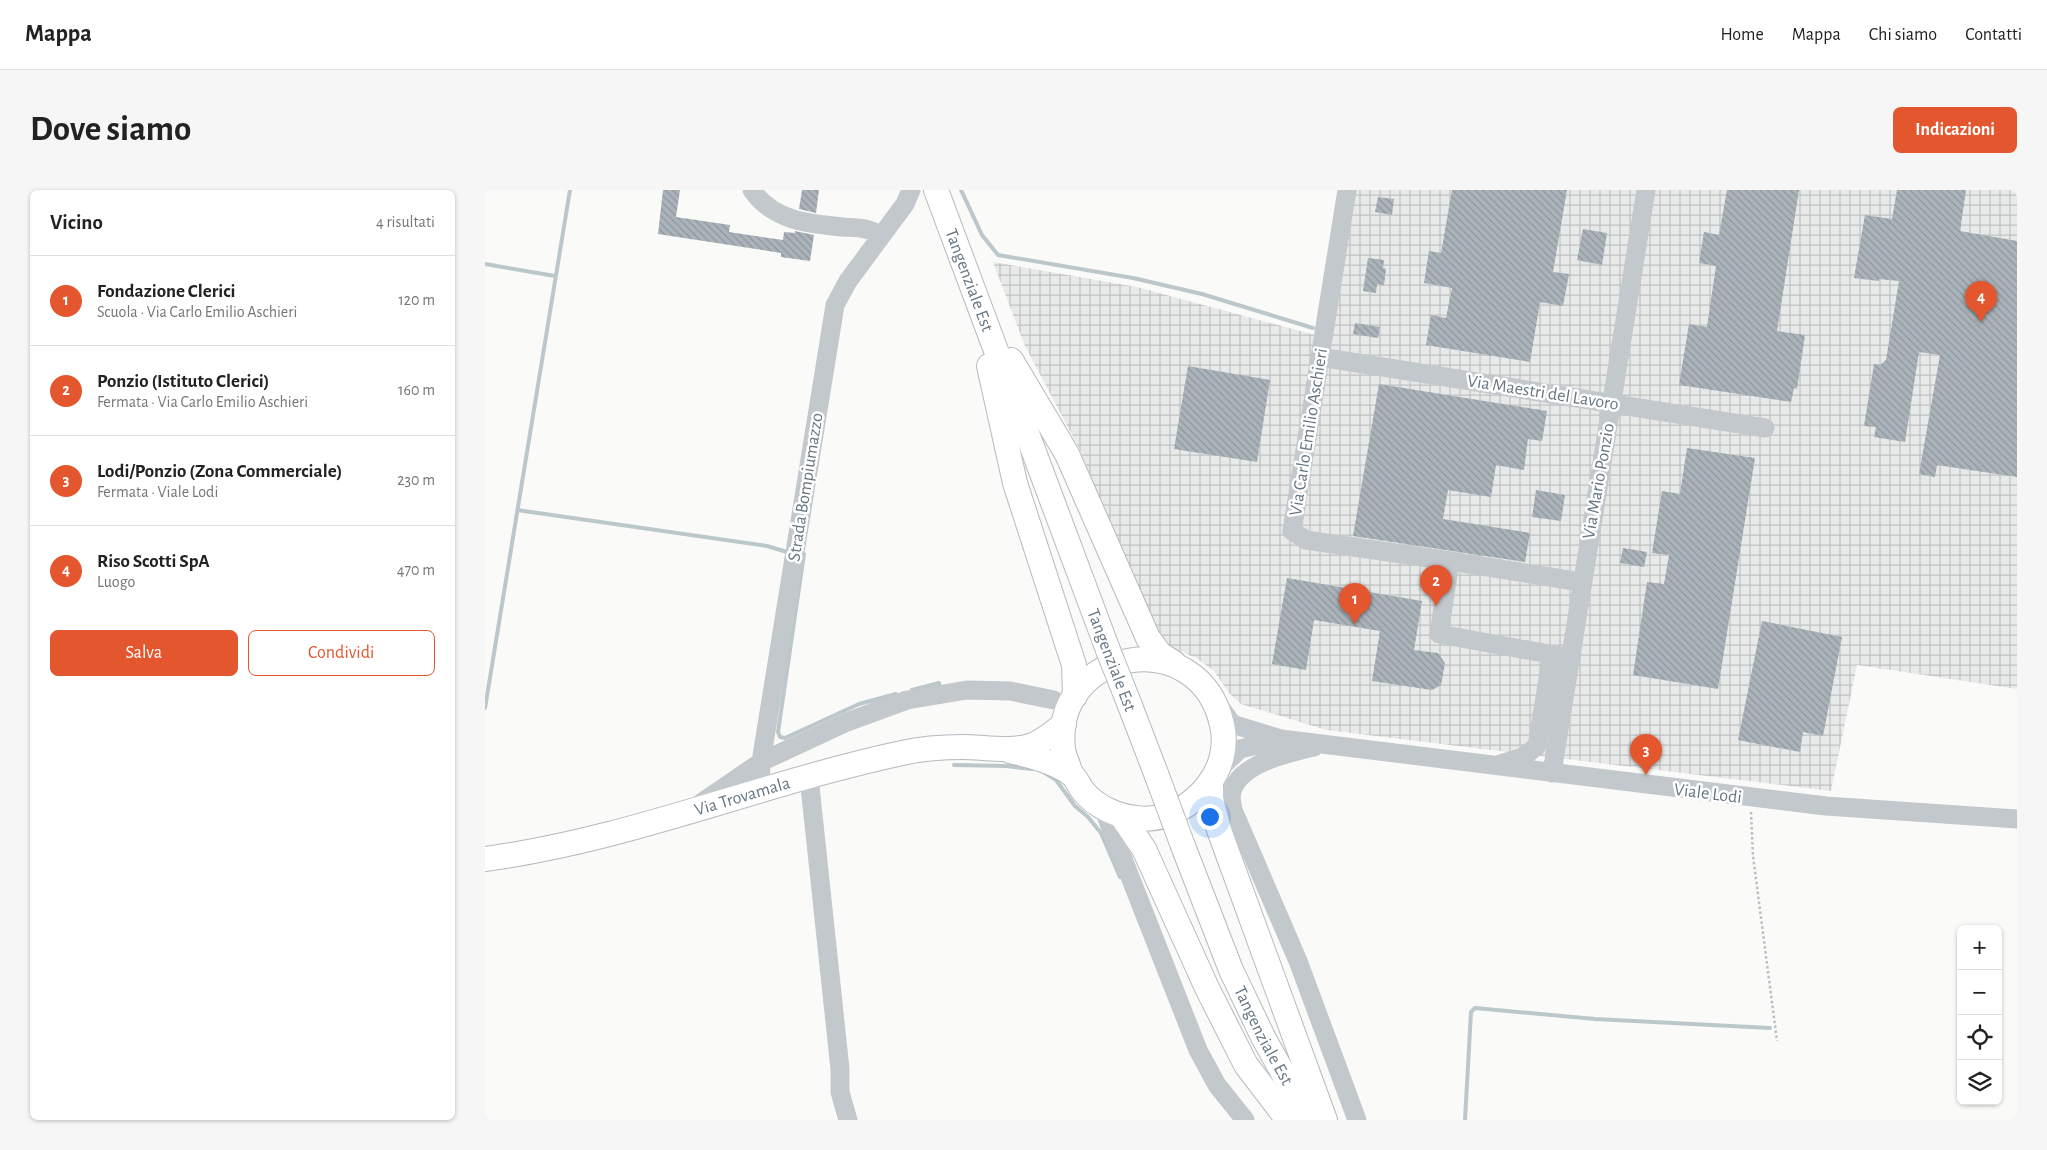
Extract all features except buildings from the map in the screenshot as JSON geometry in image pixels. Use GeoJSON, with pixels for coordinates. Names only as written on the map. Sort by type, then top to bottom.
{"type":"FeatureCollection","features":[{"type":"Feature","properties":{"kind":"main road","name":"Tangenziale Est"},"geometry":{"type":"LineString","coordinates":[[938,196],[1108,650],[1231,970],[1263,1037],[1309,1120]]}},
{"type":"Feature","properties":{"kind":"main road"},"geometry":{"type":"LineString","coordinates":[[986,324],[1014,364],[1067,454],[1148,638],[1160,654],[1195,676],[1210,693],[1219,711],[1224,731],[1223,752],[1219,780],[1211,799],[1219,830],[1325,1120]]}},
{"type":"Feature","properties":{"kind":"main road"},"geometry":{"type":"LineString","coordinates":[[986,324],[986,352],[1015,483],[1074,665],[1064,698],[1063,750],[1071,774],[1085,793],[1112,812],[1144,849],[1207,988],[1246,1065],[1288,1120]]}},
{"type":"Feature","properties":{"kind":"main road"},"geometry":{"type":"LineString","coordinates":[[1064,698],[1102,669],[1119,662],[1138,658],[1157,659],[1175,664]]}},
{"type":"Feature","properties":{"kind":"main road","name":"Via Trovamala"},"geometry":{"type":"LineString","coordinates":[[485,859],[573,842],[903,753],[961,747],[1001,749],[1031,746],[1048,738],[1064,724]]}},
{"type":"Feature","properties":{"kind":"main road","name":"Via Trovamala"},"geometry":{"type":"LineString","coordinates":[[1001,749],[1041,758],[1071,774]]}},
{"type":"Feature","properties":{"kind":"main road"},"geometry":{"type":"LineString","coordinates":[[1112,812],[1138,818],[1155,818],[1172,813],[1187,806],[1219,780]]}},
{"type":"Feature","properties":{"kind":"street"},"geometry":{"type":"LineString","coordinates":[[752,190],[767,207],[792,220],[813,224],[868,229],[880,236]]}},
{"type":"Feature","properties":{"kind":"street","name":"Via Carlo Emilio Aschieri"},"geometry":{"type":"LineString","coordinates":[[1347,190],[1292,531],[1306,540],[1581,582]]}},
{"type":"Feature","properties":{"kind":"street","name":"Via Mario Ponzio"},"geometry":{"type":"LineString","coordinates":[[1552,773],[1571,658],[1581,582],[1646,190]]}},
{"type":"Feature","properties":{"kind":"street"},"geometry":{"type":"LineString","coordinates":[[908,197],[938,196]]}},
{"type":"Feature","properties":{"kind":"street","name":"Strada Bompiumazzo"},"geometry":{"type":"LineString","coordinates":[[760,791],[761,762],[832,316],[837,300],[848,281],[908,197]]}},
{"type":"Feature","properties":{"kind":"street","name":"Via Maestri del Lavoro"},"geometry":{"type":"LineString","coordinates":[[1320,357],[1612,402],[1765,428]]}},
{"type":"Feature","properties":{"kind":"street"},"geometry":{"type":"LineString","coordinates":[[1450,561],[1439,634],[1571,658]]}},
{"type":"Feature","properties":{"kind":"street"},"geometry":{"type":"LineString","coordinates":[[1494,766],[1523,757],[1537,746],[1552,654]]}},
{"type":"Feature","properties":{"kind":"street"},"geometry":{"type":"LineString","coordinates":[[685,813],[761,762],[847,722],[907,700],[967,690],[1010,691],[1064,698]]}},
{"type":"Feature","properties":{"kind":"street","name":"Viale Lodi"},"geometry":{"type":"LineString","coordinates":[[1210,693],[1232,724],[1281,739],[1751,798],[1826,806],[2017,819]]}},
{"type":"Feature","properties":{"kind":"street","name":"Viale Lodi"},"geometry":{"type":"LineString","coordinates":[[1219,780],[1240,749],[1281,739]]}},
{"type":"Feature","properties":{"kind":"street"},"geometry":{"type":"LineString","coordinates":[[1322,744],[1251,768],[1237,780],[1219,780],[1298,961],[1357,1120]]}},
{"type":"Feature","properties":{"kind":"street"},"geometry":{"type":"LineString","coordinates":[[809,777],[840,1069],[840,1092],[848,1120]]}},
{"type":"Feature","properties":{"kind":"street"},"geometry":{"type":"LineString","coordinates":[[1112,812],[1198,1050],[1217,1084],[1245,1120]]}},
{"type":"Feature","properties":{"kind":"path"},"geometry":{"type":"LineString","coordinates":[[1751,798],[1753,856],[1777,1041]]}},
{"type":"Feature","properties":{"kind":"shaded area"},"geometry":{"type":"Polygon","coordinates":[[[1338,190],[2017,190],[2017,689],[1857,665],[1831,791],[1326,730],[1241,704],[1229,693],[1214,671],[1196,658],[1168,646],[1156,634],[1079,448],[1025,346],[993,262],[1137,287],[1315,335],[1338,190]]]}},
{"type":"Feature","properties":{"kind":"waterway"},"geometry":{"type":"LineString","coordinates":[[485,708],[570,190]]}},
{"type":"Feature","properties":{"kind":"waterway"},"geometry":{"type":"LineString","coordinates":[[961,190],[982,235],[998,255],[1133,278],[1202,294],[1313,328]]}},
{"type":"Feature","properties":{"kind":"waterway"},"geometry":{"type":"LineString","coordinates":[[485,264],[555,276]]}},
{"type":"Feature","properties":{"kind":"waterway"},"geometry":{"type":"LineString","coordinates":[[517,510],[767,546],[787,552]]}},
{"type":"Feature","properties":{"kind":"waterway"},"geometry":{"type":"LineString","coordinates":[[804,554],[778,732],[780,737],[785,738],[859,704],[896,694]]}},
{"type":"Feature","properties":{"kind":"waterway"},"geometry":{"type":"LineString","coordinates":[[912,690],[939,683],[939,685]]}},
{"type":"Feature","properties":{"kind":"waterway"},"geometry":{"type":"LineString","coordinates":[[954,765],[1006,766],[1032,769]]}},
{"type":"Feature","properties":{"kind":"waterway"},"geometry":{"type":"LineString","coordinates":[[1045,773],[1056,780],[1075,806],[1088,817],[1101,833],[1120,877]]}},
{"type":"Feature","properties":{"kind":"waterway"},"geometry":{"type":"LineString","coordinates":[[1465,1120],[1471,1012],[1475,1008],[1595,1019],[1770,1028]]}},
{"type":"Feature","properties":{"kind":"place","name":"Riso Scotti SpA"},"geometry":{"type":"Point","coordinates":[1981,322]}},
{"type":"Feature","properties":{"kind":"place","name":"Ponzio (Istituto Clerici)"},"geometry":{"type":"Point","coordinates":[1436,606]}},
{"type":"Feature","properties":{"kind":"place","name":"Fondazione Clerici"},"geometry":{"type":"Point","coordinates":[1355,624]}},
{"type":"Feature","properties":{"kind":"place","name":"Lodi/Ponzio (Zona Commerciale)"},"geometry":{"type":"Point","coordinates":[1646,775]}}]}
